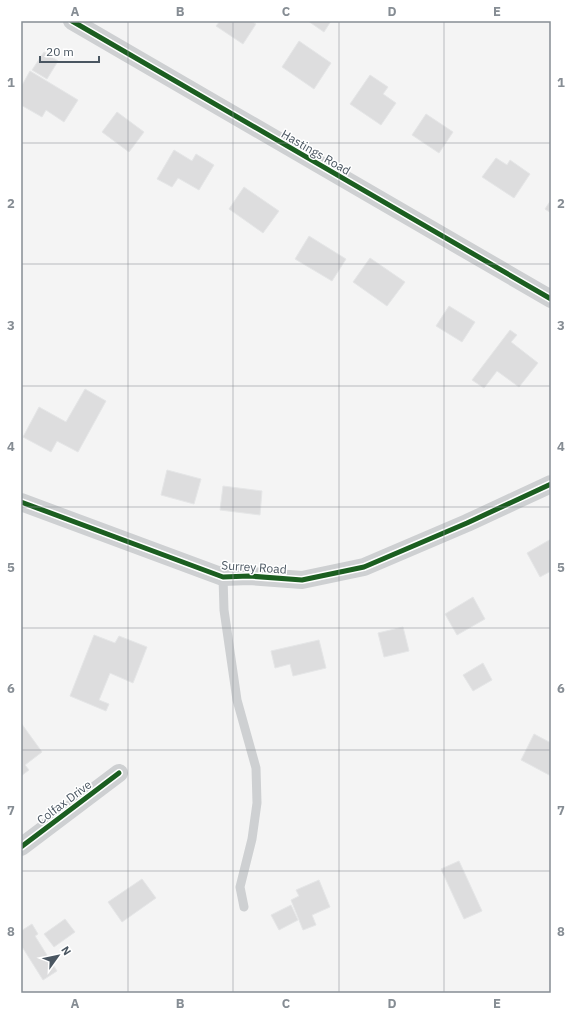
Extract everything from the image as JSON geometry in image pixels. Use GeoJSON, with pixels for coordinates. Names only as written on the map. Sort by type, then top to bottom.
{"type":"FeatureCollection","features":[{"type":"Feature","properties":{"kind":"street","name":"Hastings Road"},"geometry":{"type":"LineString","coordinates":[[72,21],[551,299]]}},
{"type":"Feature","properties":{"kind":"street","name":"Surrey Road"},"geometry":{"type":"LineString","coordinates":[[21,502],[223,577],[249,576],[302,580],[364,567],[467,523],[551,484]]}},
{"type":"Feature","properties":{"kind":"street","name":"Colfax Drive"},"geometry":{"type":"LineString","coordinates":[[21,847],[118,773]]}},
{"type":"Feature","properties":{"kind":"lane"},"geometry":{"type":"LineString","coordinates":[[223,577],[224,610],[238,700],[256,768],[256,804],[252,839],[240,887],[244,908]]}},
{"type":"Feature","properties":{"kind":"building"},"geometry":{"type":"Polygon","coordinates":[[[220,21],[251,21],[256,24],[243,44],[216,26],[220,21]]]}},
{"type":"Feature","properties":{"kind":"building"},"geometry":{"type":"Polygon","coordinates":[[[308,21],[331,21],[324,32],[308,21]]]}},
{"type":"Feature","properties":{"kind":"building"},"geometry":{"type":"Polygon","coordinates":[[[299,41],[331,63],[314,89],[282,67],[299,41]]]}},
{"type":"Feature","properties":{"kind":"building"},"geometry":{"type":"Polygon","coordinates":[[[44,52],[58,61],[47,79],[32,70],[44,52]]]}},
{"type":"Feature","properties":{"kind":"building"},"geometry":{"type":"Polygon","coordinates":[[[30,71],[78,100],[64,122],[46,110],[42,117],[21,105],[21,87],[30,71]]]}},
{"type":"Feature","properties":{"kind":"building"},"geometry":{"type":"Polygon","coordinates":[[[370,75],[388,87],[383,94],[396,103],[381,125],[350,104],[370,75]]]}},
{"type":"Feature","properties":{"kind":"building"},"geometry":{"type":"Polygon","coordinates":[[[117,112],[144,132],[129,152],[102,132],[117,112]]]}},
{"type":"Feature","properties":{"kind":"building"},"geometry":{"type":"Polygon","coordinates":[[[426,114],[453,132],[439,153],[412,135],[426,114]]]}},
{"type":"Feature","properties":{"kind":"building"},"geometry":{"type":"Polygon","coordinates":[[[174,150],[192,161],[196,154],[214,165],[199,190],[178,178],[172,187],[157,179],[174,150]]]}},
{"type":"Feature","properties":{"kind":"building"},"geometry":{"type":"Polygon","coordinates":[[[496,158],[507,165],[510,160],[530,174],[514,198],[482,177],[496,158]]]}},
{"type":"Feature","properties":{"kind":"building"},"geometry":{"type":"Polygon","coordinates":[[[244,187],[279,211],[263,233],[229,209],[244,187]]]}},
{"type":"Feature","properties":{"kind":"building"},"geometry":{"type":"Polygon","coordinates":[[[551,200],[551,213],[545,209],[551,200]]]}},
{"type":"Feature","properties":{"kind":"building"},"geometry":{"type":"Polygon","coordinates":[[[309,236],[346,259],[332,281],[295,259],[309,236]]]}},
{"type":"Feature","properties":{"kind":"building"},"geometry":{"type":"Polygon","coordinates":[[[370,258],[405,282],[387,306],[353,282],[370,258]]]}},
{"type":"Feature","properties":{"kind":"building"},"geometry":{"type":"Polygon","coordinates":[[[449,306],[475,322],[462,342],[436,326],[449,306]]]}},
{"type":"Feature","properties":{"kind":"building"},"geometry":{"type":"Polygon","coordinates":[[[510,330],[517,335],[511,342],[538,363],[519,387],[497,371],[484,388],[472,380],[510,330]]]}},
{"type":"Feature","properties":{"kind":"building"},"geometry":{"type":"Polygon","coordinates":[[[85,389],[106,401],[78,452],[57,441],[51,452],[23,437],[39,407],[66,422],[85,389]]]}},
{"type":"Feature","properties":{"kind":"building"},"geometry":{"type":"Polygon","coordinates":[[[167,470],[201,479],[194,504],[161,495],[167,470]]]}},
{"type":"Feature","properties":{"kind":"building"},"geometry":{"type":"Polygon","coordinates":[[[223,486],[262,491],[260,515],[220,510],[223,486]]]}},
{"type":"Feature","properties":{"kind":"building"},"geometry":{"type":"Polygon","coordinates":[[[551,539],[551,571],[540,577],[527,553],[551,539]]]}},
{"type":"Feature","properties":{"kind":"building"},"geometry":{"type":"Polygon","coordinates":[[[473,597],[485,619],[457,635],[445,614],[473,597]]]}},
{"type":"Feature","properties":{"kind":"building"},"geometry":{"type":"Polygon","coordinates":[[[403,627],[409,651],[384,657],[378,633],[403,627]]]}},
{"type":"Feature","properties":{"kind":"building"},"geometry":{"type":"Polygon","coordinates":[[[94,635],[115,643],[119,636],[147,647],[133,683],[110,673],[99,700],[109,704],[106,711],[70,696],[94,635]]]}},
{"type":"Feature","properties":{"kind":"building"},"geometry":{"type":"Polygon","coordinates":[[[319,640],[326,668],[293,676],[290,664],[275,668],[271,651],[319,640]]]}},
{"type":"Feature","properties":{"kind":"building"},"geometry":{"type":"Polygon","coordinates":[[[483,663],[492,680],[473,691],[463,675],[483,663]]]}},
{"type":"Feature","properties":{"kind":"building"},"geometry":{"type":"Polygon","coordinates":[[[21,723],[42,752],[25,765],[29,770],[21,776],[21,723]]]}},
{"type":"Feature","properties":{"kind":"building"},"geometry":{"type":"Polygon","coordinates":[[[534,734],[551,743],[551,776],[521,760],[534,734]]]}},
{"type":"Feature","properties":{"kind":"building"},"geometry":{"type":"Polygon","coordinates":[[[459,861],[482,911],[464,919],[441,869],[459,861]]]}},
{"type":"Feature","properties":{"kind":"building"},"geometry":{"type":"Polygon","coordinates":[[[142,879],[156,898],[122,922],[108,902],[142,879]]]}},
{"type":"Feature","properties":{"kind":"building"},"geometry":{"type":"Polygon","coordinates":[[[319,880],[330,907],[312,915],[316,925],[303,930],[291,900],[299,896],[296,890],[319,880]]]}},
{"type":"Feature","properties":{"kind":"building"},"geometry":{"type":"Polygon","coordinates":[[[291,905],[298,920],[279,930],[271,915],[291,905]]]}},
{"type":"Feature","properties":{"kind":"building"},"geometry":{"type":"Polygon","coordinates":[[[65,919],[75,932],[54,947],[44,934],[65,919]]]}},
{"type":"Feature","properties":{"kind":"building"},"geometry":{"type":"Polygon","coordinates":[[[32,924],[38,934],[35,936],[57,971],[43,980],[21,945],[21,931],[32,924]]]}},
{"type":"Feature","properties":{"kind":"cycle path"},"geometry":{"type":"LineString","coordinates":[[72,21],[551,299]]}},
{"type":"Feature","properties":{"kind":"cycle path"},"geometry":{"type":"LineString","coordinates":[[21,502],[223,577],[249,576],[302,580],[364,567],[467,523],[551,484]]}},
{"type":"Feature","properties":{"kind":"cycle path"},"geometry":{"type":"LineString","coordinates":[[21,847],[119,773]]}}]}
